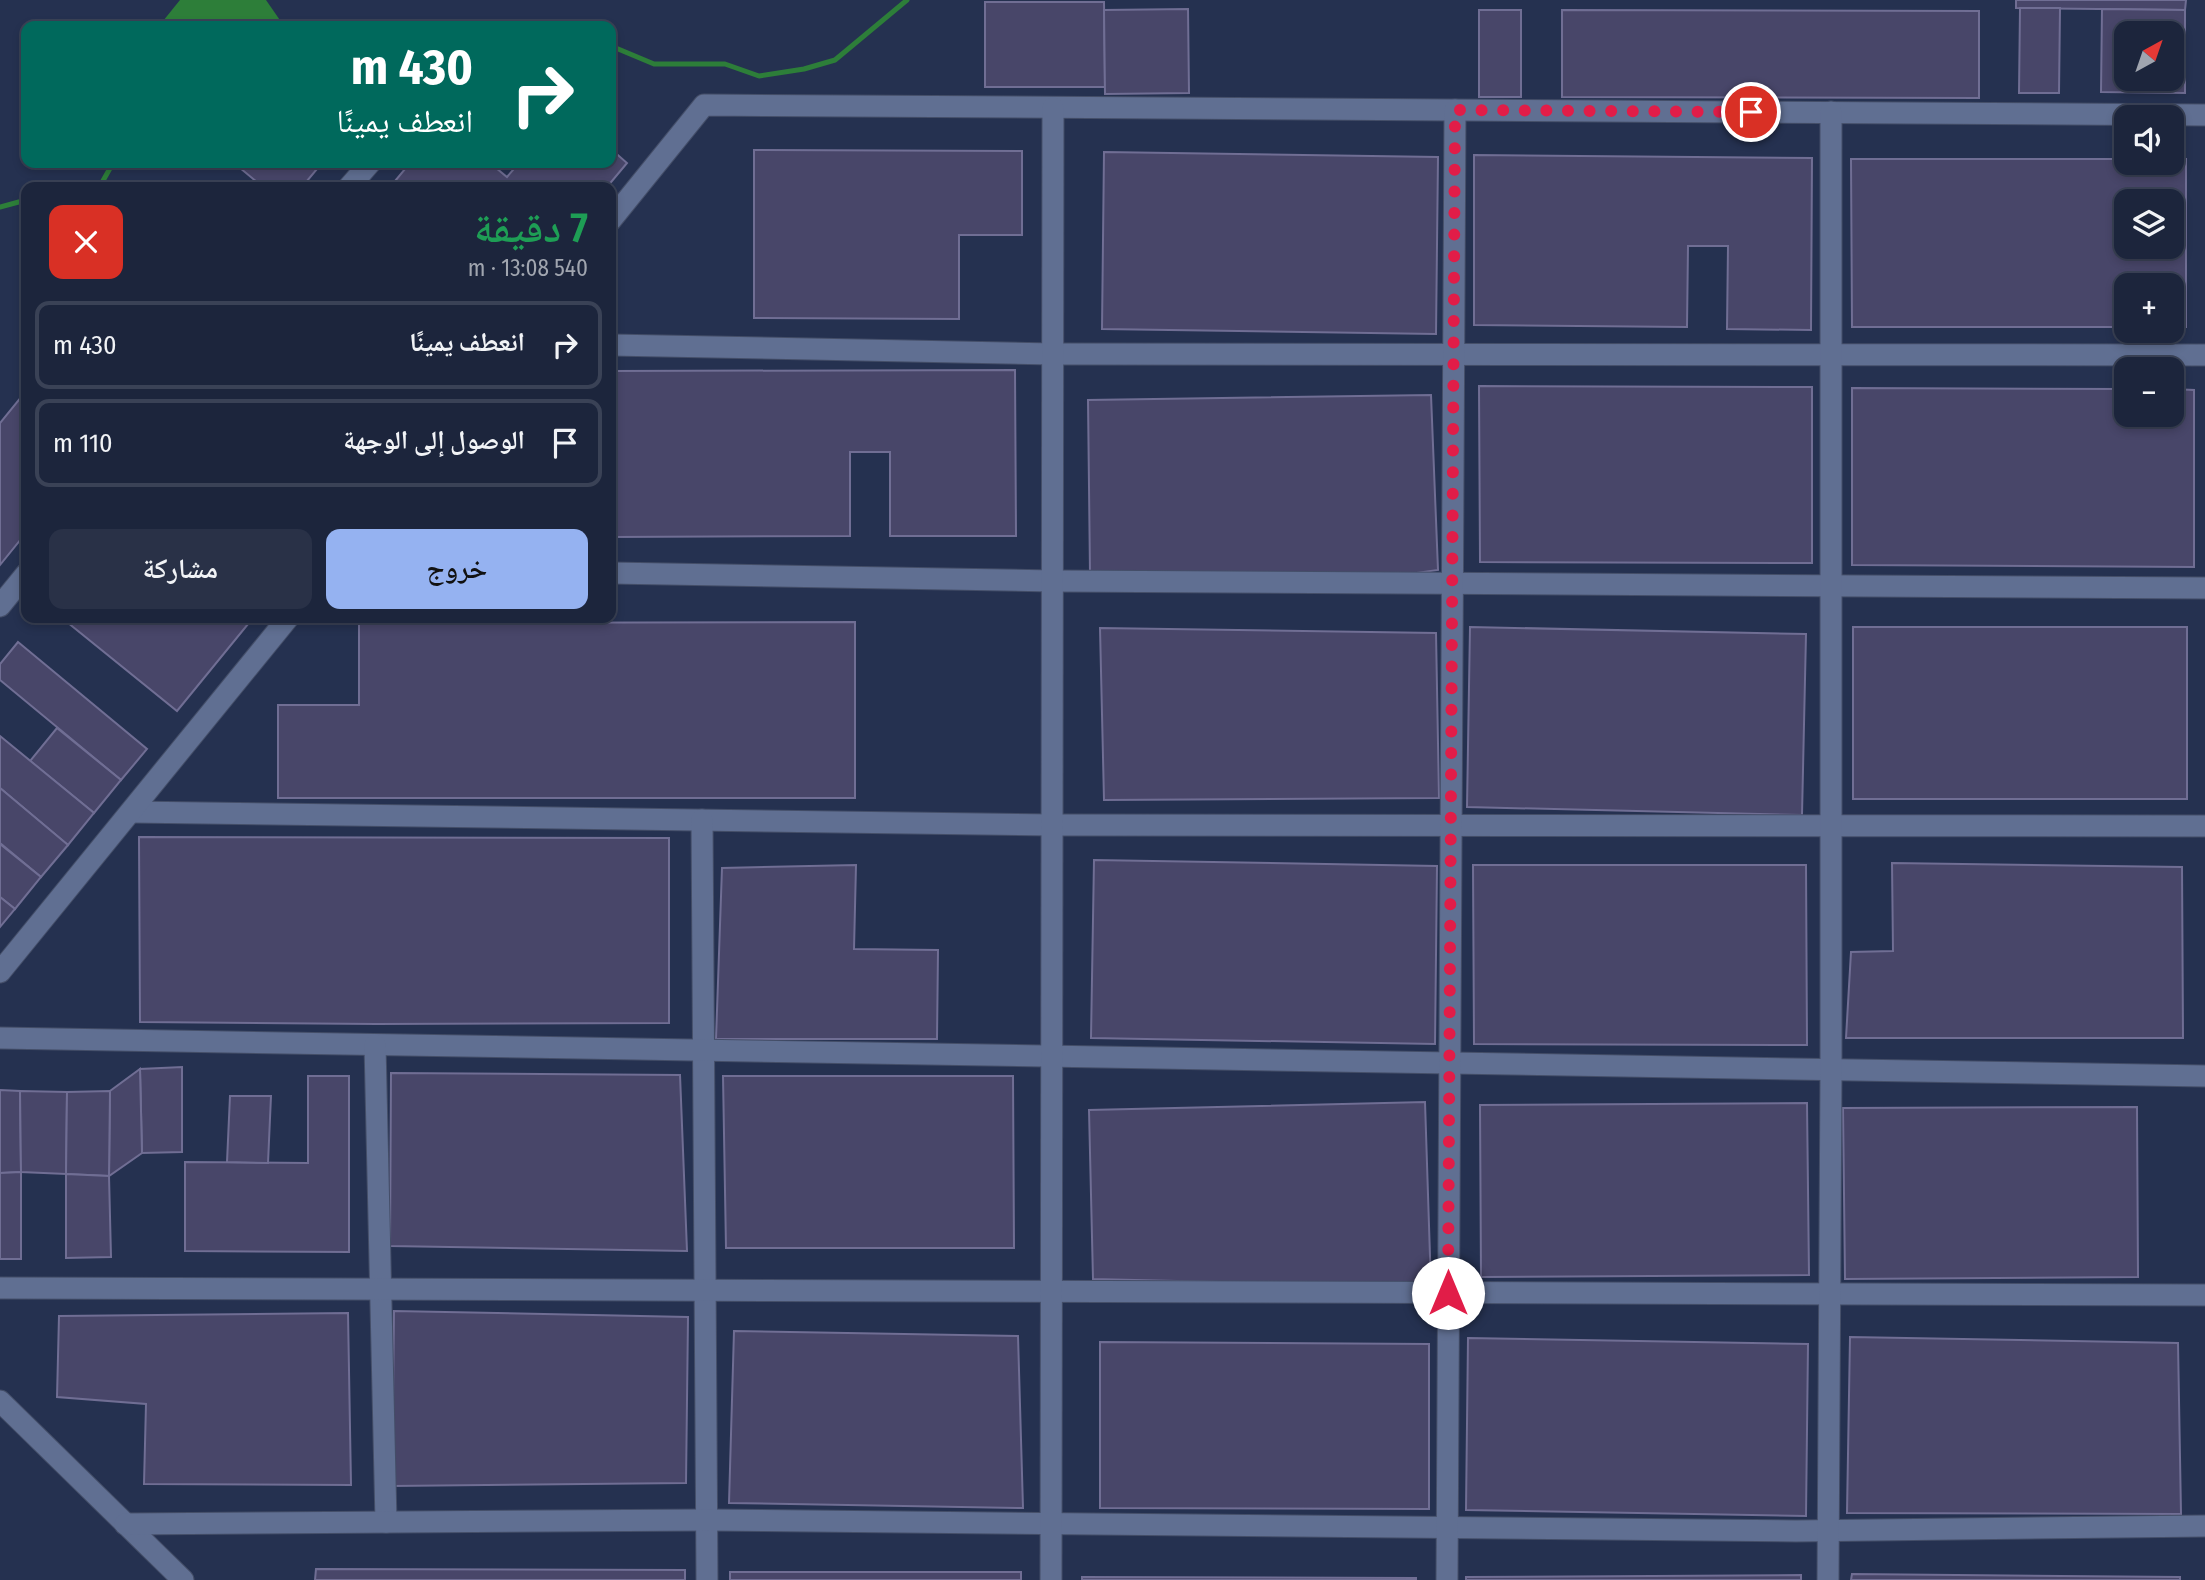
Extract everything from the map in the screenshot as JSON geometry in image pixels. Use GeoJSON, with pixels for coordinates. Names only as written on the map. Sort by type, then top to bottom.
{"type":"FeatureCollection","features":[{"type":"Feature","properties":{"kind":"lane"},"geometry":{"type":"LineString","coordinates":[[616,214],[704,105],[2205,115]]}},
{"type":"Feature","properties":{"kind":"lane"},"geometry":{"type":"LineString","coordinates":[[1051,1580],[1054,107]]}},
{"type":"Feature","properties":{"kind":"lane"},"geometry":{"type":"LineString","coordinates":[[1447,1580],[1455,110]]}},
{"type":"Feature","properties":{"kind":"lane"},"geometry":{"type":"LineString","coordinates":[[1828,1580],[1832,112]]}},
{"type":"Feature","properties":{"kind":"lane"},"geometry":{"type":"LineString","coordinates":[[353,182],[366,168]]}},
{"type":"Feature","properties":{"kind":"lane"},"geometry":{"type":"LineString","coordinates":[[616,345],[1053,354],[2205,355]]}},
{"type":"Feature","properties":{"kind":"lane"},"geometry":{"type":"LineString","coordinates":[[616,573],[1053,581],[2205,588]]}},
{"type":"Feature","properties":{"kind":"lane"},"geometry":{"type":"LineString","coordinates":[[0,606],[21,580]]}},
{"type":"Feature","properties":{"kind":"lane"},"geometry":{"type":"LineString","coordinates":[[0,972],[284,623]]}},
{"type":"Feature","properties":{"kind":"lane"},"geometry":{"type":"LineString","coordinates":[[131,812],[1052,825],[2205,826]]}},
{"type":"Feature","properties":{"kind":"lane"},"geometry":{"type":"LineString","coordinates":[[702,820],[707,1580]]}},
{"type":"Feature","properties":{"kind":"lane"},"geometry":{"type":"LineString","coordinates":[[0,1038],[2205,1076]]}},
{"type":"Feature","properties":{"kind":"lane"},"geometry":{"type":"LineString","coordinates":[[375,1045],[386,1522]]}},
{"type":"Feature","properties":{"kind":"lane"},"geometry":{"type":"LineString","coordinates":[[0,1288],[2205,1295]]}},
{"type":"Feature","properties":{"kind":"lane"},"geometry":{"type":"LineString","coordinates":[[0,1401],[183,1580]]}},
{"type":"Feature","properties":{"kind":"lane"},"geometry":{"type":"LineString","coordinates":[[125,1524],[706,1520],[1828,1530],[2205,1525]]}},
{"type":"Feature","properties":{"kind":"shaded area"},"geometry":{"type":"Polygon","coordinates":[[[180,0],[266,0],[281,21],[163,21],[180,0]]]}},
{"type":"Feature","properties":{"kind":"building"},"geometry":{"type":"Polygon","coordinates":[[[2016,0],[2186,0],[2185,10],[2016,8],[2016,0]]]}},
{"type":"Feature","properties":{"kind":"building"},"geometry":{"type":"Polygon","coordinates":[[[985,2],[1104,2],[1105,87],[985,87],[985,2]]]}},
{"type":"Feature","properties":{"kind":"building"},"geometry":{"type":"Polygon","coordinates":[[[2020,8],[2060,8],[2059,93],[2019,93],[2020,8]]]}},
{"type":"Feature","properties":{"kind":"building"},"geometry":{"type":"Polygon","coordinates":[[[1188,9],[1189,93],[1105,94],[1104,10],[1188,9]]]}},
{"type":"Feature","properties":{"kind":"building"},"geometry":{"type":"Polygon","coordinates":[[[2102,9],[2185,10],[2185,93],[2101,92],[2102,9]]]}},
{"type":"Feature","properties":{"kind":"building"},"geometry":{"type":"Polygon","coordinates":[[[1479,10],[1521,10],[1521,97],[1479,97],[1479,10]]]}},
{"type":"Feature","properties":{"kind":"building"},"geometry":{"type":"Polygon","coordinates":[[[1562,10],[1979,11],[1979,98],[1562,97],[1562,10]]]}},
{"type":"Feature","properties":{"kind":"building"},"geometry":{"type":"Polygon","coordinates":[[[754,150],[1022,151],[1022,235],[959,235],[959,319],[754,318],[754,150]]]}},
{"type":"Feature","properties":{"kind":"building"},"geometry":{"type":"Polygon","coordinates":[[[1104,152],[1438,157],[1436,334],[1102,329],[1104,152]]]}},
{"type":"Feature","properties":{"kind":"building"},"geometry":{"type":"Polygon","coordinates":[[[616,153],[627,163],[611,182],[394,182],[406,168],[496,168],[507,177],[515,168],[616,168],[616,153]]]}},
{"type":"Feature","properties":{"kind":"building"},"geometry":{"type":"Polygon","coordinates":[[[1474,155],[1812,158],[1811,330],[1727,329],[1728,246],[1688,246],[1687,327],[1474,325],[1474,155]]]}},
{"type":"Feature","properties":{"kind":"building"},"geometry":{"type":"Polygon","coordinates":[[[1851,159],[2114,159],[2114,175],[2184,175],[2186,159],[2186,327],[2184,273],[2114,273],[2114,327],[1852,327],[1851,159]]]}},
{"type":"Feature","properties":{"kind":"building"},"geometry":{"type":"Polygon","coordinates":[[[240,168],[318,168],[306,182],[257,182],[240,168]]]}},
{"type":"Feature","properties":{"kind":"building"},"geometry":{"type":"Polygon","coordinates":[[[1015,370],[1016,536],[890,536],[890,452],[850,452],[850,536],[616,537],[616,371],[1015,370]]]}},
{"type":"Feature","properties":{"kind":"building"},"geometry":{"type":"Polygon","coordinates":[[[1479,386],[1812,387],[1812,563],[1480,562],[1479,386]]]}},
{"type":"Feature","properties":{"kind":"building"},"geometry":{"type":"Polygon","coordinates":[[[1852,388],[2114,389],[2114,427],[2184,427],[2184,390],[2194,390],[2194,567],[1852,565],[1852,388]]]}},
{"type":"Feature","properties":{"kind":"building"},"geometry":{"type":"Polygon","coordinates":[[[1431,395],[1438,570],[1388,577],[1090,573],[1088,400],[1431,395]]]}},
{"type":"Feature","properties":{"kind":"building"},"geometry":{"type":"Polygon","coordinates":[[[21,397],[21,539],[0,565],[0,423],[21,397]]]}},
{"type":"Feature","properties":{"kind":"building"},"geometry":{"type":"Polygon","coordinates":[[[855,622],[855,798],[278,798],[278,705],[359,705],[359,623],[855,622]]]}},
{"type":"Feature","properties":{"kind":"building"},"geometry":{"type":"Polygon","coordinates":[[[68,623],[249,623],[177,711],[68,623]]]}},
{"type":"Feature","properties":{"kind":"building"},"geometry":{"type":"Polygon","coordinates":[[[1470,627],[1806,634],[1802,815],[1467,807],[1470,627]]]}},
{"type":"Feature","properties":{"kind":"building"},"geometry":{"type":"Polygon","coordinates":[[[1853,627],[2187,627],[2187,799],[1853,799],[1853,627]]]}},
{"type":"Feature","properties":{"kind":"building"},"geometry":{"type":"Polygon","coordinates":[[[1100,628],[1436,633],[1439,798],[1104,800],[1100,628]]]}},
{"type":"Feature","properties":{"kind":"building"},"geometry":{"type":"Polygon","coordinates":[[[18,642],[147,749],[121,780],[0,680],[0,664],[18,642]]]}},
{"type":"Feature","properties":{"kind":"building"},"geometry":{"type":"Polygon","coordinates":[[[57,728],[121,780],[94,813],[30,761],[57,728]]]}},
{"type":"Feature","properties":{"kind":"building"},"geometry":{"type":"Polygon","coordinates":[[[0,736],[94,813],[68,845],[0,788],[0,736]]]}},
{"type":"Feature","properties":{"kind":"building"},"geometry":{"type":"Polygon","coordinates":[[[0,788],[68,845],[41,877],[0,843],[0,788]]]}},
{"type":"Feature","properties":{"kind":"building"},"geometry":{"type":"Polygon","coordinates":[[[139,837],[669,838],[669,1023],[140,1022],[139,837]]]}},
{"type":"Feature","properties":{"kind":"building"},"geometry":{"type":"Polygon","coordinates":[[[0,844],[41,877],[15,909],[0,897],[0,844]]]}},
{"type":"Feature","properties":{"kind":"building"},"geometry":{"type":"Polygon","coordinates":[[[1094,860],[1437,866],[1435,1044],[1091,1038],[1094,860]]]}},
{"type":"Feature","properties":{"kind":"building"},"geometry":{"type":"Polygon","coordinates":[[[1892,863],[2182,867],[2183,1038],[1846,1038],[1851,952],[1893,951],[1892,863]]]}},
{"type":"Feature","properties":{"kind":"building"},"geometry":{"type":"Polygon","coordinates":[[[856,865],[854,949],[938,950],[937,1039],[716,1039],[722,868],[856,865]]]}},
{"type":"Feature","properties":{"kind":"building"},"geometry":{"type":"Polygon","coordinates":[[[1473,865],[1806,865],[1807,1045],[1474,1044],[1473,865]]]}},
{"type":"Feature","properties":{"kind":"building"},"geometry":{"type":"Polygon","coordinates":[[[0,897],[15,909],[0,927],[0,897]]]}},
{"type":"Feature","properties":{"kind":"building"},"geometry":{"type":"Polygon","coordinates":[[[182,1067],[182,1152],[142,1153],[140,1069],[182,1067]]]}},
{"type":"Feature","properties":{"kind":"building"},"geometry":{"type":"Polygon","coordinates":[[[140,1069],[142,1153],[109,1176],[110,1091],[140,1069]]]}},
{"type":"Feature","properties":{"kind":"building"},"geometry":{"type":"Polygon","coordinates":[[[391,1073],[680,1075],[687,1251],[390,1246],[391,1073]]]}},
{"type":"Feature","properties":{"kind":"building"},"geometry":{"type":"Polygon","coordinates":[[[308,1076],[349,1076],[349,1252],[185,1251],[185,1162],[308,1163],[308,1076]]]}},
{"type":"Feature","properties":{"kind":"building"},"geometry":{"type":"Polygon","coordinates":[[[723,1076],[1013,1076],[1014,1248],[726,1248],[723,1076]]]}},
{"type":"Feature","properties":{"kind":"building"},"geometry":{"type":"Polygon","coordinates":[[[0,1090],[20,1091],[21,1172],[0,1173],[0,1090]]]}},
{"type":"Feature","properties":{"kind":"building"},"geometry":{"type":"Polygon","coordinates":[[[20,1091],[67,1092],[66,1174],[21,1172],[20,1091]]]}},
{"type":"Feature","properties":{"kind":"building"},"geometry":{"type":"Polygon","coordinates":[[[110,1091],[109,1176],[66,1174],[67,1092],[110,1091]]]}},
{"type":"Feature","properties":{"kind":"building"},"geometry":{"type":"Polygon","coordinates":[[[230,1096],[271,1096],[268,1163],[227,1162],[230,1096]]]}},
{"type":"Feature","properties":{"kind":"building"},"geometry":{"type":"Polygon","coordinates":[[[1425,1102],[1431,1287],[1093,1279],[1089,1110],[1425,1102]]]}},
{"type":"Feature","properties":{"kind":"building"},"geometry":{"type":"Polygon","coordinates":[[[1807,1103],[1809,1275],[1481,1277],[1480,1105],[1807,1103]]]}},
{"type":"Feature","properties":{"kind":"building"},"geometry":{"type":"Polygon","coordinates":[[[2137,1107],[2138,1277],[1845,1279],[1843,1108],[2137,1107]]]}},
{"type":"Feature","properties":{"kind":"building"},"geometry":{"type":"Polygon","coordinates":[[[21,1172],[21,1259],[0,1259],[0,1173],[21,1172]]]}},
{"type":"Feature","properties":{"kind":"building"},"geometry":{"type":"Polygon","coordinates":[[[66,1174],[109,1176],[111,1257],[66,1258],[66,1174]]]}},
{"type":"Feature","properties":{"kind":"building"},"geometry":{"type":"Polygon","coordinates":[[[394,1311],[688,1317],[686,1483],[392,1486],[394,1311]]]}},
{"type":"Feature","properties":{"kind":"building"},"geometry":{"type":"Polygon","coordinates":[[[348,1313],[351,1485],[144,1484],[146,1404],[57,1397],[59,1316],[348,1313]]]}},
{"type":"Feature","properties":{"kind":"building"},"geometry":{"type":"Polygon","coordinates":[[[734,1331],[1018,1336],[1023,1508],[729,1503],[734,1331]]]}},
{"type":"Feature","properties":{"kind":"building"},"geometry":{"type":"Polygon","coordinates":[[[1850,1337],[2178,1343],[2181,1514],[1847,1513],[1850,1337]]]}},
{"type":"Feature","properties":{"kind":"building"},"geometry":{"type":"Polygon","coordinates":[[[1468,1338],[1808,1344],[1806,1516],[1466,1510],[1468,1338]]]}},
{"type":"Feature","properties":{"kind":"building"},"geometry":{"type":"Polygon","coordinates":[[[1100,1342],[1429,1344],[1429,1509],[1100,1508],[1100,1342]]]}},
{"type":"Feature","properties":{"kind":"building"},"geometry":{"type":"Polygon","coordinates":[[[316,1569],[685,1570],[685,1580],[315,1580],[316,1569]]]}},
{"type":"Feature","properties":{"kind":"building"},"geometry":{"type":"Polygon","coordinates":[[[730,1572],[1021,1572],[1021,1580],[730,1580],[730,1572]]]}},
{"type":"Feature","properties":{"kind":"building"},"geometry":{"type":"Polygon","coordinates":[[[1852,1574],[2180,1577],[2180,1580],[1851,1580],[1852,1574]]]}},
{"type":"Feature","properties":{"kind":"building"},"geometry":{"type":"Polygon","coordinates":[[[1801,1575],[1801,1580],[1466,1580],[1466,1577],[1801,1575]]]}},
{"type":"Feature","properties":{"kind":"building"},"geometry":{"type":"Polygon","coordinates":[[[1082,1577],[1416,1578],[1416,1580],[1082,1580],[1082,1577]]]}},
{"type":"Feature","properties":{"kind":"waterway"},"geometry":{"type":"LineString","coordinates":[[616,48],[654,64],[725,64],[759,76],[804,69],[835,60],[907,0]]}},
{"type":"Feature","properties":{"kind":"waterway"},"geometry":{"type":"LineString","coordinates":[[102,182],[110,168]]}},
{"type":"Feature","properties":{"kind":"waterway"},"geometry":{"type":"LineString","coordinates":[[0,207],[21,201]]}},
{"type":"Feature","properties":{"kind":"route"},"geometry":{"type":"LineString","coordinates":[[1448,1293],[1455,110],[1751,112]]}}]}
